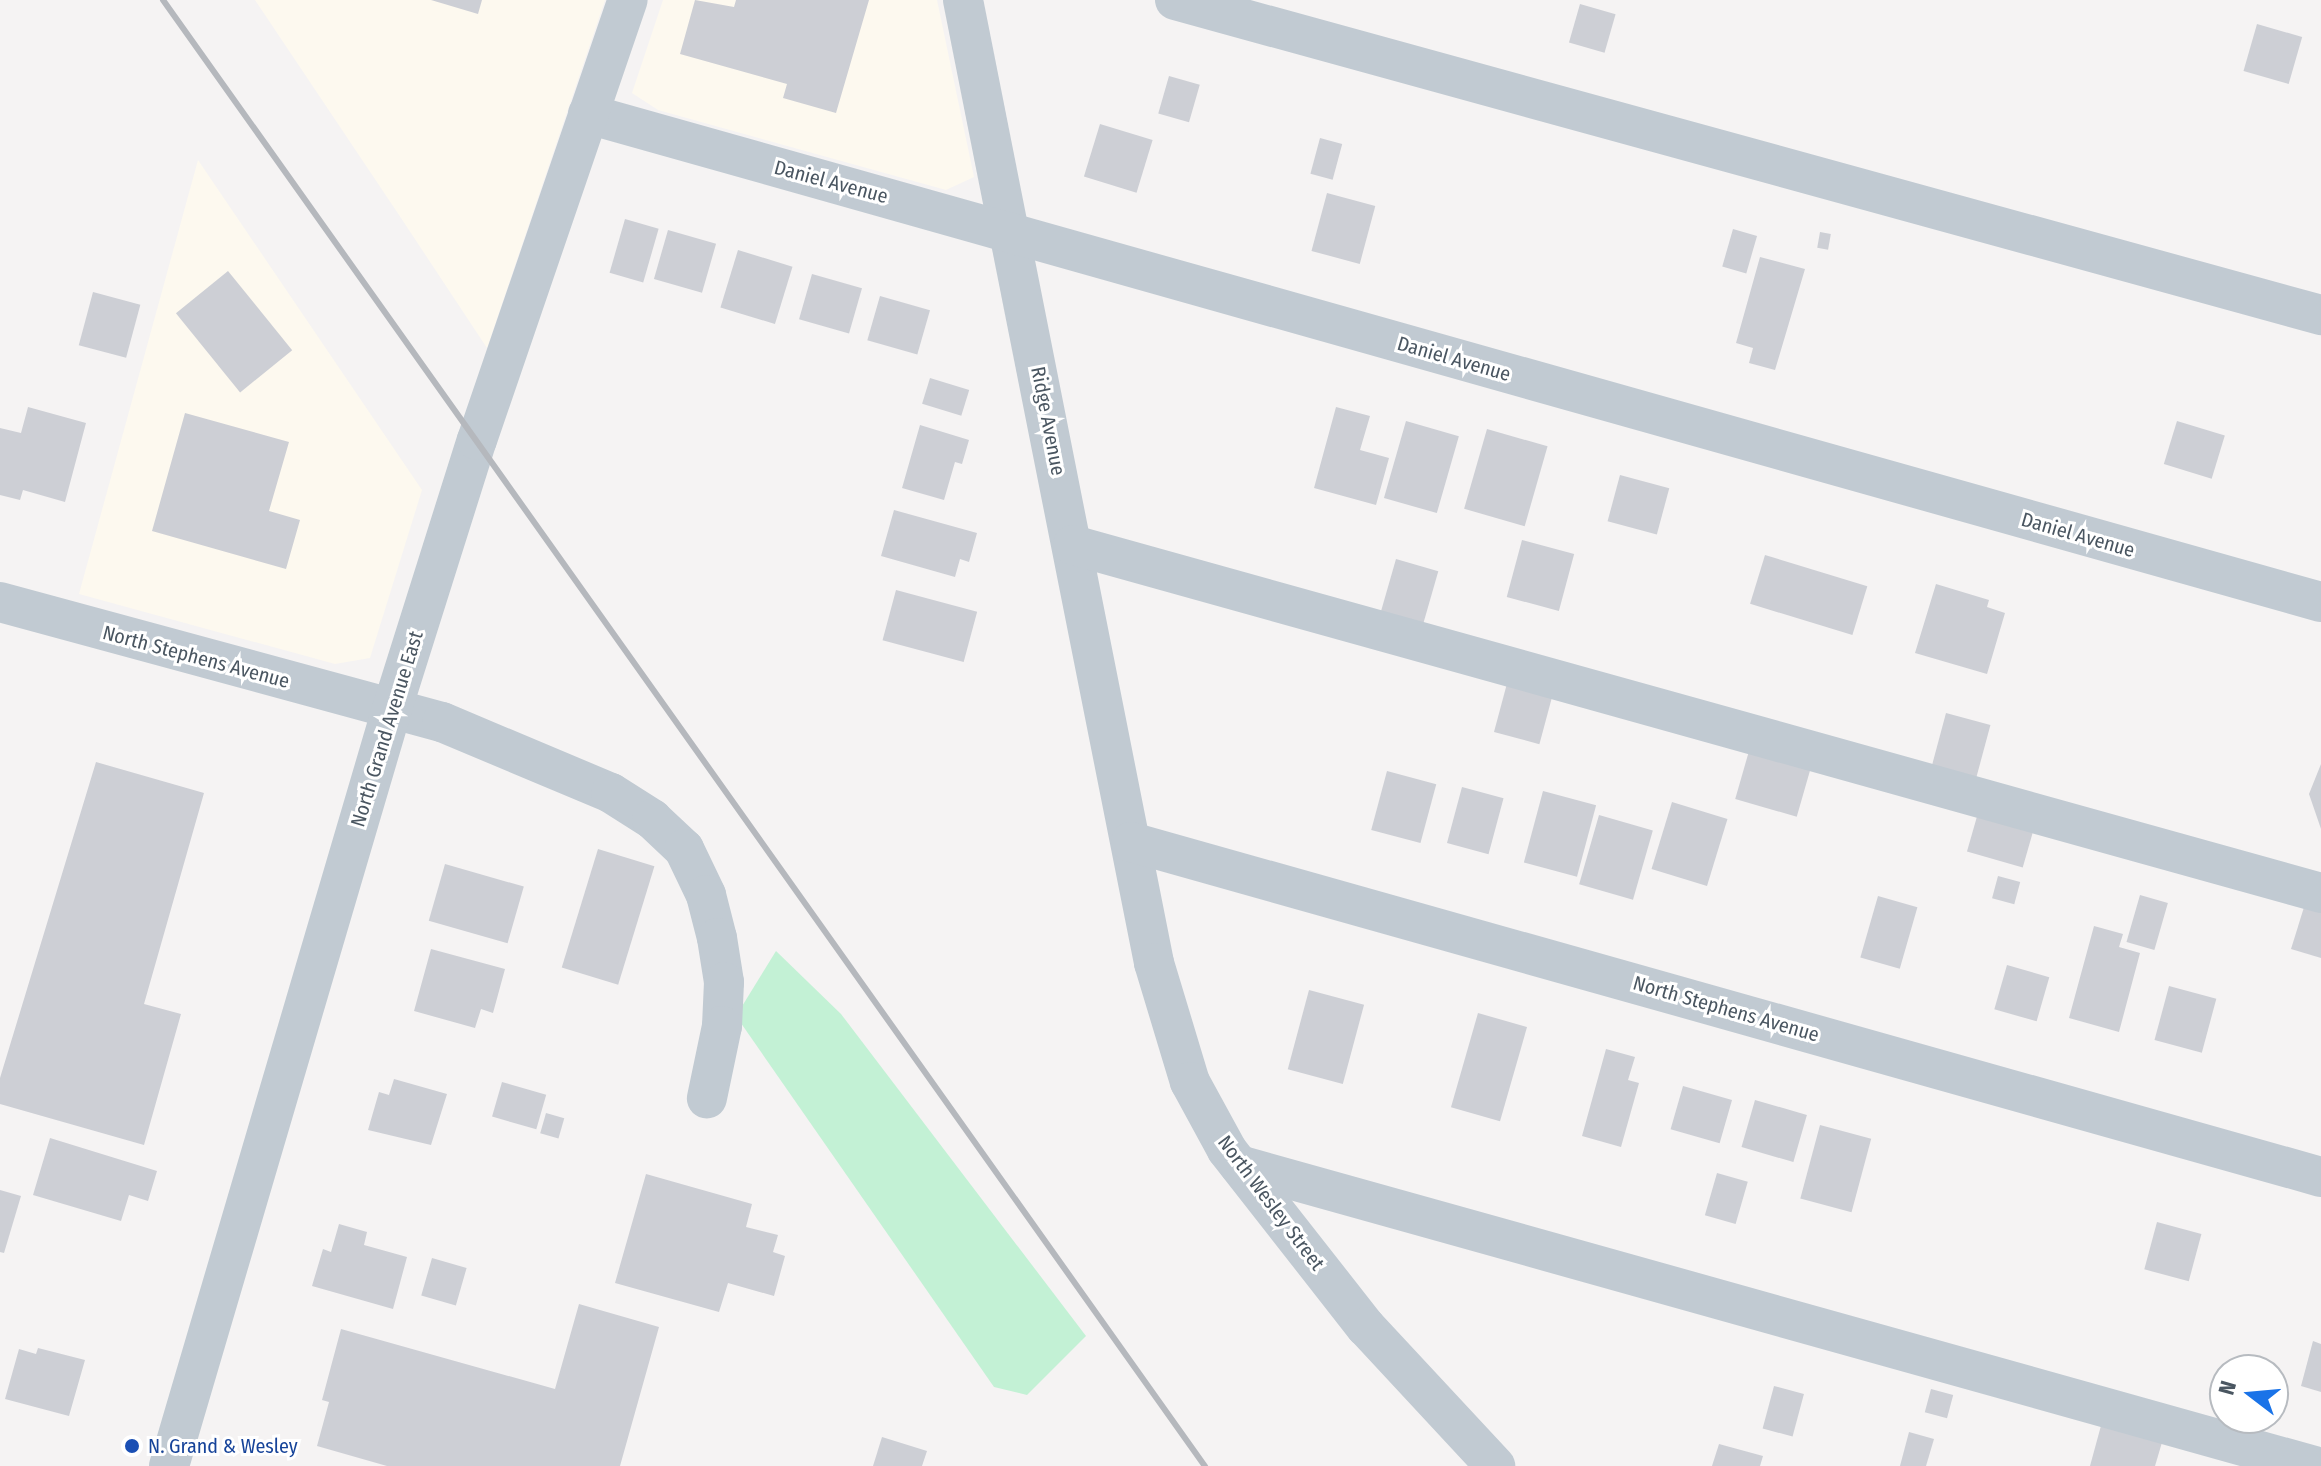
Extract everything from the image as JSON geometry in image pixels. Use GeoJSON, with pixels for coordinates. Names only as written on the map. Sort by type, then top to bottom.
{"type":"FeatureCollection","features":[{"type":"Feature","properties":{"kind":"street","name":"North Grand Avenue East"},"geometry":{"type":"LineString","coordinates":[[169,1466],[391,712],[628,0]]}},
{"type":"Feature","properties":{"kind":"street","name":"Ridge Avenue"},"geometry":{"type":"LineString","coordinates":[[963,0],[1131,842]]}},
{"type":"Feature","properties":{"kind":"street"},"geometry":{"type":"LineString","coordinates":[[1175,0],[2321,315]]}},
{"type":"Feature","properties":{"kind":"street","name":"Daniel Avenue"},"geometry":{"type":"LineString","coordinates":[[588,114],[2321,602]]}},
{"type":"Feature","properties":{"kind":"street"},"geometry":{"type":"LineString","coordinates":[[1073,545],[2321,893]]}},
{"type":"Feature","properties":{"kind":"street","name":"North Stephens Avenue"},"geometry":{"type":"LineString","coordinates":[[0,602],[391,712],[455,727],[611,793],[652,819],[684,849],[706,895],[724,982],[722,1026],[707,1098]]}},
{"type":"Feature","properties":{"kind":"street","name":"North Stephens Avenue"},"geometry":{"type":"LineString","coordinates":[[1131,842],[2321,1177]]}},
{"type":"Feature","properties":{"kind":"street","name":"North Wesley Street"},"geometry":{"type":"LineString","coordinates":[[1131,842],[1154,963],[1190,1082],[1239,1165],[1366,1327],[1495,1466]]}},
{"type":"Feature","properties":{"kind":"street"},"geometry":{"type":"LineString","coordinates":[[1239,1165],[2314,1466]]}},
{"type":"Feature","properties":{"kind":"shaded area"},"geometry":{"type":"Polygon","coordinates":[[[255,0],[605,0],[487,348],[401,218],[255,0]]]}},
{"type":"Feature","properties":{"kind":"shaded area"},"geometry":{"type":"Polygon","coordinates":[[[663,0],[937,0],[974,177],[946,190],[658,110],[632,93],[663,0]]]}},
{"type":"Feature","properties":{"kind":"shaded area"},"geometry":{"type":"Polygon","coordinates":[[[198,160],[422,490],[370,658],[335,664],[79,594],[198,160]]]}},
{"type":"Feature","properties":{"kind":"green space"},"geometry":{"type":"Polygon","coordinates":[[[776,951],[841,1014],[1086,1336],[1027,1395],[994,1387],[736,1016],[776,951]]]}},
{"type":"Feature","properties":{"kind":"building"},"geometry":{"type":"Polygon","coordinates":[[[431,0],[482,0],[478,14],[431,0]]]}},
{"type":"Feature","properties":{"kind":"building"},"geometry":{"type":"Polygon","coordinates":[[[695,0],[734,7],[736,0],[869,0],[836,113],[783,98],[787,84],[680,54],[695,0]]]}},
{"type":"Feature","properties":{"kind":"building"},"geometry":{"type":"Polygon","coordinates":[[[1580,4],[1616,14],[1605,53],[1569,42],[1580,4]]]}},
{"type":"Feature","properties":{"kind":"building"},"geometry":{"type":"Polygon","coordinates":[[[2257,24],[2302,37],[2289,84],[2243,71],[2257,24]]]}},
{"type":"Feature","properties":{"kind":"building"},"geometry":{"type":"Polygon","coordinates":[[[1169,76],[1200,85],[1189,122],[1158,113],[1169,76]]]}},
{"type":"Feature","properties":{"kind":"building"},"geometry":{"type":"Polygon","coordinates":[[[1100,124],[1153,140],[1137,193],[1084,177],[1100,124]]]}},
{"type":"Feature","properties":{"kind":"building"},"geometry":{"type":"Polygon","coordinates":[[[1320,138],[1342,144],[1333,180],[1310,174],[1320,138]]]}},
{"type":"Feature","properties":{"kind":"building"},"geometry":{"type":"Polygon","coordinates":[[[1327,193],[1375,206],[1360,264],[1311,251],[1327,193]]]}},
{"type":"Feature","properties":{"kind":"building"},"geometry":{"type":"Polygon","coordinates":[[[625,219],[659,229],[643,282],[610,273],[625,219]]]}},
{"type":"Feature","properties":{"kind":"building"},"geometry":{"type":"Polygon","coordinates":[[[1733,229],[1757,236],[1746,273],[1722,266],[1733,229]]]}},
{"type":"Feature","properties":{"kind":"building"},"geometry":{"type":"Polygon","coordinates":[[[668,230],[716,244],[702,293],[654,279],[668,230]]]}},
{"type":"Feature","properties":{"kind":"building"},"geometry":{"type":"Polygon","coordinates":[[[1820,232],[1831,234],[1828,250],[1817,248],[1820,232]]]}},
{"type":"Feature","properties":{"kind":"building"},"geometry":{"type":"Polygon","coordinates":[[[738,250],[793,267],[775,324],[720,307],[738,250]]]}},
{"type":"Feature","properties":{"kind":"building"},"geometry":{"type":"Polygon","coordinates":[[[1760,257],[1805,269],[1775,370],[1749,363],[1753,348],[1736,343],[1760,257]]]}},
{"type":"Feature","properties":{"kind":"building"},"geometry":{"type":"Polygon","coordinates":[[[228,271],[292,350],[240,392],[176,313],[228,271]]]}},
{"type":"Feature","properties":{"kind":"building"},"geometry":{"type":"Polygon","coordinates":[[[812,274],[862,288],[849,334],[799,319],[812,274]]]}},
{"type":"Feature","properties":{"kind":"building"},"geometry":{"type":"Polygon","coordinates":[[[93,292],[140,305],[126,358],[79,345],[93,292]]]}},
{"type":"Feature","properties":{"kind":"building"},"geometry":{"type":"Polygon","coordinates":[[[880,296],[930,310],[917,355],[867,340],[880,296]]]}},
{"type":"Feature","properties":{"kind":"building"},"geometry":{"type":"Polygon","coordinates":[[[930,378],[969,390],[961,416],[922,404],[930,378]]]}},
{"type":"Feature","properties":{"kind":"building"},"geometry":{"type":"Polygon","coordinates":[[[28,407],[86,423],[65,502],[23,490],[20,500],[0,495],[0,428],[21,433],[28,407]]]}},
{"type":"Feature","properties":{"kind":"building"},"geometry":{"type":"Polygon","coordinates":[[[1336,407],[1370,416],[1360,450],[1389,458],[1376,505],[1314,488],[1336,407]]]}},
{"type":"Feature","properties":{"kind":"building"},"geometry":{"type":"Polygon","coordinates":[[[185,413],[289,442],[269,511],[300,520],[286,569],[152,531],[185,413]]]}},
{"type":"Feature","properties":{"kind":"building"},"geometry":{"type":"Polygon","coordinates":[[[1406,421],[1459,436],[1437,513],[1384,498],[1406,421]]]}},
{"type":"Feature","properties":{"kind":"building"},"geometry":{"type":"Polygon","coordinates":[[[2177,421],[2225,436],[2212,479],[2164,464],[2177,421]]]}},
{"type":"Feature","properties":{"kind":"building"},"geometry":{"type":"Polygon","coordinates":[[[920,425],[969,440],[962,464],[955,462],[944,500],[902,488],[920,425]]]}},
{"type":"Feature","properties":{"kind":"building"},"geometry":{"type":"Polygon","coordinates":[[[1487,429],[1548,446],[1525,526],[1464,509],[1487,429]]]}},
{"type":"Feature","properties":{"kind":"building"},"geometry":{"type":"Polygon","coordinates":[[[1620,475],[1669,488],[1657,535],[1608,521],[1620,475]]]}},
{"type":"Feature","properties":{"kind":"building"},"geometry":{"type":"Polygon","coordinates":[[[894,510],[977,533],[969,562],[960,559],[955,577],[881,556],[894,510]]]}},
{"type":"Feature","properties":{"kind":"building"},"geometry":{"type":"Polygon","coordinates":[[[1522,540],[1574,554],[1559,611],[1507,597],[1522,540]]]}},
{"type":"Feature","properties":{"kind":"building"},"geometry":{"type":"Polygon","coordinates":[[[1765,555],[1867,586],[1852,635],[1750,604],[1765,555]]]}},
{"type":"Feature","properties":{"kind":"building"},"geometry":{"type":"Polygon","coordinates":[[[1396,559],[1438,571],[1423,626],[1380,614],[1396,559]]]}},
{"type":"Feature","properties":{"kind":"building"},"geometry":{"type":"Polygon","coordinates":[[[1936,584],[1989,600],[1987,607],[2005,613],[1987,674],[1915,653],[1936,584]]]}},
{"type":"Feature","properties":{"kind":"building"},"geometry":{"type":"Polygon","coordinates":[[[896,590],[977,612],[964,662],[883,640],[896,590]]]}},
{"type":"Feature","properties":{"kind":"building"},"geometry":{"type":"Polygon","coordinates":[[[1509,676],[1554,688],[1539,744],[1494,732],[1509,676]]]}},
{"type":"Feature","properties":{"kind":"building"},"geometry":{"type":"Polygon","coordinates":[[[1946,713],[1990,725],[1976,777],[1932,765],[1946,713]]]}},
{"type":"Feature","properties":{"kind":"building"},"geometry":{"type":"Polygon","coordinates":[[[1749,751],[1811,769],[1797,817],[1735,799],[1749,751]]]}},
{"type":"Feature","properties":{"kind":"building"},"geometry":{"type":"Polygon","coordinates":[[[96,762],[204,793],[144,1004],[181,1014],[144,1145],[0,1104],[0,1078],[96,762]]]}},
{"type":"Feature","properties":{"kind":"building"},"geometry":{"type":"Polygon","coordinates":[[[2321,764],[2321,829],[2309,794],[2321,764]]]}},
{"type":"Feature","properties":{"kind":"building"},"geometry":{"type":"Polygon","coordinates":[[[1387,771],[1436,784],[1420,843],[1371,830],[1387,771]]]}},
{"type":"Feature","properties":{"kind":"building"},"geometry":{"type":"Polygon","coordinates":[[[1462,787],[1504,798],[1489,854],[1447,843],[1462,787]]]}},
{"type":"Feature","properties":{"kind":"building"},"geometry":{"type":"Polygon","coordinates":[[[1543,791],[1596,805],[1577,877],[1524,862],[1543,791]]]}},
{"type":"Feature","properties":{"kind":"building"},"geometry":{"type":"Polygon","coordinates":[[[1672,802],[1727,819],[1707,886],[1652,869],[1672,802]]]}},
{"type":"Feature","properties":{"kind":"building"},"geometry":{"type":"Polygon","coordinates":[[[1978,813],[2034,829],[2023,867],[1967,851],[1978,813]]]}},
{"type":"Feature","properties":{"kind":"building"},"geometry":{"type":"Polygon","coordinates":[[[1599,815],[1653,830],[1633,900],[1579,884],[1599,815]]]}},
{"type":"Feature","properties":{"kind":"building"},"geometry":{"type":"Polygon","coordinates":[[[598,849],[654,866],[618,985],[562,968],[598,849]]]}},
{"type":"Feature","properties":{"kind":"building"},"geometry":{"type":"Polygon","coordinates":[[[445,864],[524,887],[508,943],[429,921],[445,864]]]}},
{"type":"Feature","properties":{"kind":"building"},"geometry":{"type":"Polygon","coordinates":[[[1998,876],[2020,882],[2014,904],[1992,898],[1998,876]]]}},
{"type":"Feature","properties":{"kind":"building"},"geometry":{"type":"Polygon","coordinates":[[[2140,895],[2168,903],[2154,950],[2126,942],[2140,895]]]}},
{"type":"Feature","properties":{"kind":"building"},"geometry":{"type":"Polygon","coordinates":[[[1878,896],[1917,907],[1900,969],[1860,958],[1878,896]]]}},
{"type":"Feature","properties":{"kind":"building"},"geometry":{"type":"Polygon","coordinates":[[[2305,904],[2321,908],[2321,958],[2291,949],[2305,904]]]}},
{"type":"Feature","properties":{"kind":"building"},"geometry":{"type":"Polygon","coordinates":[[[2094,926],[2123,934],[2119,947],[2140,953],[2119,1032],[2069,1018],[2094,926]]]}},
{"type":"Feature","properties":{"kind":"building"},"geometry":{"type":"Polygon","coordinates":[[[431,949],[505,969],[493,1013],[481,1009],[475,1028],[414,1011],[431,949]]]}},
{"type":"Feature","properties":{"kind":"building"},"geometry":{"type":"Polygon","coordinates":[[[2007,965],[2049,977],[2037,1021],[1994,1009],[2007,965]]]}},
{"type":"Feature","properties":{"kind":"building"},"geometry":{"type":"Polygon","coordinates":[[[2169,986],[2216,999],[2202,1053],[2155,1040],[2169,986]]]}},
{"type":"Feature","properties":{"kind":"building"},"geometry":{"type":"Polygon","coordinates":[[[1309,990],[1364,1005],[1343,1084],[1288,1069],[1309,990]]]}},
{"type":"Feature","properties":{"kind":"building"},"geometry":{"type":"Polygon","coordinates":[[[1478,1013],[1527,1027],[1500,1121],[1451,1107],[1478,1013]]]}},
{"type":"Feature","properties":{"kind":"building"},"geometry":{"type":"Polygon","coordinates":[[[1606,1049],[1635,1057],[1628,1080],[1639,1083],[1621,1147],[1582,1136],[1606,1049]]]}},
{"type":"Feature","properties":{"kind":"building"},"geometry":{"type":"Polygon","coordinates":[[[394,1079],[447,1094],[431,1145],[368,1130],[379,1092],[389,1095],[394,1079]]]}},
{"type":"Feature","properties":{"kind":"building"},"geometry":{"type":"Polygon","coordinates":[[[502,1082],[546,1095],[536,1129],[492,1117],[502,1082]]]}},
{"type":"Feature","properties":{"kind":"building"},"geometry":{"type":"Polygon","coordinates":[[[1683,1086],[1732,1100],[1720,1143],[1671,1129],[1683,1086]]]}},
{"type":"Feature","properties":{"kind":"building"},"geometry":{"type":"Polygon","coordinates":[[[1755,1100],[1807,1115],[1793,1162],[1741,1147],[1755,1100]]]}},
{"type":"Feature","properties":{"kind":"building"},"geometry":{"type":"Polygon","coordinates":[[[546,1113],[564,1118],[558,1138],[540,1133],[546,1113]]]}},
{"type":"Feature","properties":{"kind":"building"},"geometry":{"type":"Polygon","coordinates":[[[1820,1125],[1871,1139],[1852,1212],[1800,1198],[1820,1125]]]}},
{"type":"Feature","properties":{"kind":"building"},"geometry":{"type":"Polygon","coordinates":[[[50,1138],[157,1171],[148,1201],[129,1195],[121,1221],[33,1195],[50,1138]]]}},
{"type":"Feature","properties":{"kind":"building"},"geometry":{"type":"Polygon","coordinates":[[[1717,1173],[1748,1182],[1736,1224],[1705,1215],[1717,1173]]]}},
{"type":"Feature","properties":{"kind":"building"},"geometry":{"type":"Polygon","coordinates":[[[646,1174],[752,1204],[746,1227],[778,1235],[773,1252],[785,1256],[774,1296],[728,1283],[719,1312],[615,1283],[646,1174]]]}},
{"type":"Feature","properties":{"kind":"building"},"geometry":{"type":"Polygon","coordinates":[[[0,1190],[21,1196],[4,1253],[0,1252],[0,1190]]]}},
{"type":"Feature","properties":{"kind":"building"},"geometry":{"type":"Polygon","coordinates":[[[2157,1222],[2201,1234],[2189,1281],[2144,1269],[2157,1222]]]}},
{"type":"Feature","properties":{"kind":"building"},"geometry":{"type":"Polygon","coordinates":[[[339,1224],[367,1232],[364,1245],[407,1257],[393,1309],[312,1286],[323,1249],[331,1252],[339,1224]]]}},
{"type":"Feature","properties":{"kind":"building"},"geometry":{"type":"Polygon","coordinates":[[[432,1258],[467,1268],[456,1305],[421,1295],[432,1258]]]}},
{"type":"Feature","properties":{"kind":"building"},"geometry":{"type":"Polygon","coordinates":[[[579,1304],[659,1327],[620,1466],[387,1466],[317,1446],[329,1402],[322,1400],[341,1329],[555,1389],[579,1304]]]}},
{"type":"Feature","properties":{"kind":"building"},"geometry":{"type":"Polygon","coordinates":[[[2313,1341],[2321,1344],[2321,1392],[2301,1386],[2313,1341]]]}},
{"type":"Feature","properties":{"kind":"building"},"geometry":{"type":"Polygon","coordinates":[[[38,1348],[85,1360],[69,1416],[5,1399],[19,1349],[36,1354],[38,1348]]]}},
{"type":"Feature","properties":{"kind":"building"},"geometry":{"type":"Polygon","coordinates":[[[1774,1386],[1804,1394],[1793,1437],[1763,1429],[1774,1386]]]}},
{"type":"Feature","properties":{"kind":"building"},"geometry":{"type":"Polygon","coordinates":[[[1931,1389],[1953,1395],[1947,1418],[1925,1412],[1931,1389]]]}},
{"type":"Feature","properties":{"kind":"building"},"geometry":{"type":"Polygon","coordinates":[[[2102,1422],[2163,1439],[2155,1466],[2090,1466],[2102,1422]]]}},
{"type":"Feature","properties":{"kind":"building"},"geometry":{"type":"Polygon","coordinates":[[[1909,1432],[1934,1439],[1926,1466],[1900,1466],[1909,1432]]]}},
{"type":"Feature","properties":{"kind":"building"},"geometry":{"type":"Polygon","coordinates":[[[882,1437],[927,1451],[922,1466],[873,1466],[882,1437]]]}},
{"type":"Feature","properties":{"kind":"building"},"geometry":{"type":"Polygon","coordinates":[[[1719,1444],[1763,1456],[1760,1466],[1712,1466],[1719,1444]]]}},
{"type":"Feature","properties":{"kind":"railway"},"geometry":{"type":"LineString","coordinates":[[163,0],[1205,1466]]}},
{"type":"Feature","properties":{"kind":"place","name":"N. Grand & Wesley"},"geometry":{"type":"Point","coordinates":[132,1446]}}]}
